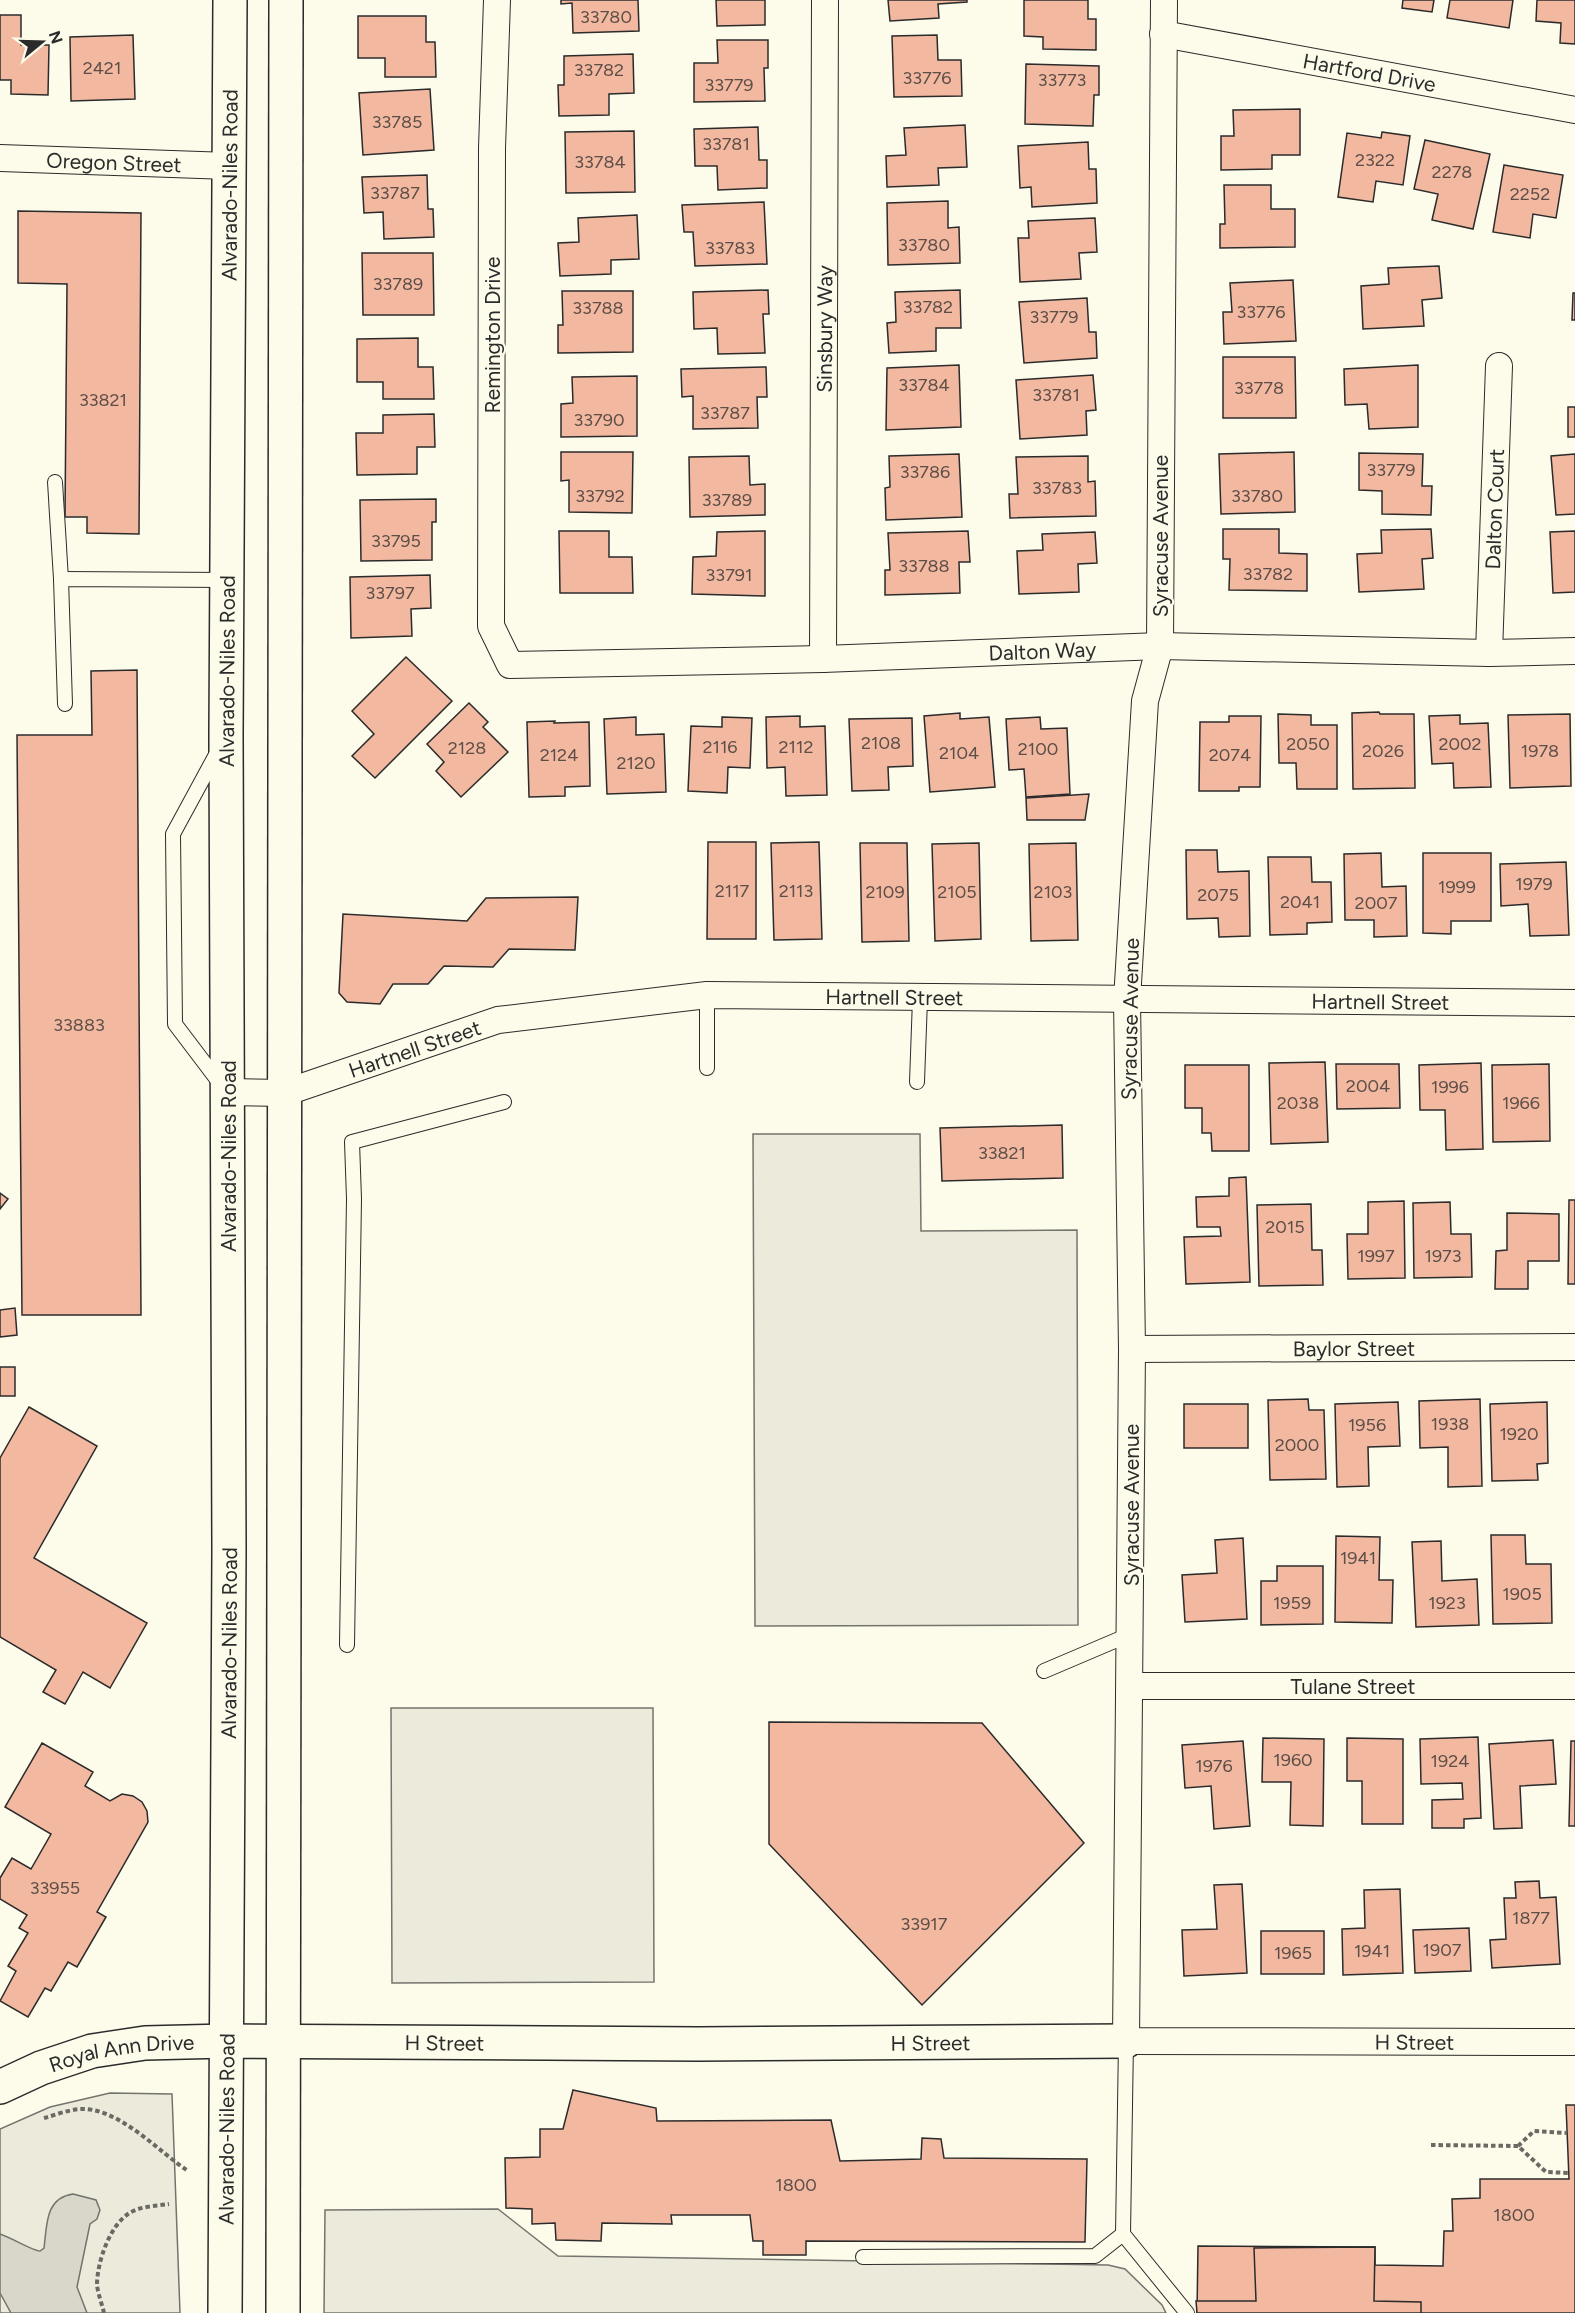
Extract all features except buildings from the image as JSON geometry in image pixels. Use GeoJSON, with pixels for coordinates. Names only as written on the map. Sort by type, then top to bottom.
{"type":"FeatureCollection","features":[{"type":"Feature","properties":{"kind":"main road","name":"Alvarado-Niles Road"},"geometry":{"type":"LineString","coordinates":[[225,2313],[229,1550],[226,736],[230,0]]}},
{"type":"Feature","properties":{"kind":"main road"},"geometry":{"type":"LineString","coordinates":[[283,2313],[286,0]]}},
{"type":"Feature","properties":{"kind":"main road","name":"Royal Ann Drive"},"geometry":{"type":"LineString","coordinates":[[0,2087],[41,2068],[92,2051],[146,2043],[226,2041],[284,2043]]}},
{"type":"Feature","properties":{"kind":"main road","name":"H Street"},"geometry":{"type":"LineString","coordinates":[[284,2043],[1126,2041]]}},
{"type":"Feature","properties":{"kind":"street","name":"Remington Drive"},"geometry":{"type":"LineString","coordinates":[[497,0],[492,160],[491,626],[510,665]]}},
{"type":"Feature","properties":{"kind":"street","name":"Sinsbury Way"},"geometry":{"type":"LineString","coordinates":[[823,658],[825,0]]}},
{"type":"Feature","properties":{"kind":"street","name":"Syracuse Avenue"},"geometry":{"type":"LineString","coordinates":[[1126,2041],[1131,1686],[1132,1349],[1127,1000],[1145,701],[1160,646],[1164,0]]}},
{"type":"Feature","properties":{"kind":"street","name":"Hartford Drive"},"geometry":{"type":"LineString","coordinates":[[1163,34],[1575,110]]}},
{"type":"Feature","properties":{"kind":"street","name":"Oregon Street"},"geometry":{"type":"LineString","coordinates":[[0,158],[229,166]]}},
{"type":"Feature","properties":{"kind":"street","name":"Dalton Court"},"geometry":{"type":"LineString","coordinates":[[1490,653],[1499,366]]}},
{"type":"Feature","properties":{"kind":"street","name":"Dalton Way"},"geometry":{"type":"LineString","coordinates":[[510,665],[823,658],[1160,646],[1490,653],[1575,651]]}},
{"type":"Feature","properties":{"kind":"street","name":"Hartnell Street"},"geometry":{"type":"LineString","coordinates":[[227,1092],[284,1093],[498,1020],[707,995],[920,999],[1575,1003]]}},
{"type":"Feature","properties":{"kind":"street","name":"Baylor Street"},"geometry":{"type":"LineString","coordinates":[[1132,1349],[1575,1347]]}},
{"type":"Feature","properties":{"kind":"street","name":"Tulane Street"},"geometry":{"type":"LineString","coordinates":[[1131,1686],[1575,1686]]}},
{"type":"Feature","properties":{"kind":"street","name":"H Street"},"geometry":{"type":"LineString","coordinates":[[1126,2041],[1575,2042]]}},
{"type":"Feature","properties":{"kind":"lane"},"geometry":{"type":"LineString","coordinates":[[55,482],[65,704]]}},
{"type":"Feature","properties":{"kind":"lane"},"geometry":{"type":"LineString","coordinates":[[61,579],[227,580]]}},
{"type":"Feature","properties":{"kind":"lane"},"geometry":{"type":"LineString","coordinates":[[226,736],[173,834],[173,846],[175,1024],[227,1092]]}},
{"type":"Feature","properties":{"kind":"lane"},"geometry":{"type":"LineString","coordinates":[[707,995],[707,1068]]}},
{"type":"Feature","properties":{"kind":"lane"},"geometry":{"type":"LineString","coordinates":[[917,1082],[920,999]]}},
{"type":"Feature","properties":{"kind":"lane"},"geometry":{"type":"LineString","coordinates":[[347,1645],[354,1199],[352,1142],[504,1102]]}},
{"type":"Feature","properties":{"kind":"lane"},"geometry":{"type":"LineString","coordinates":[[1044,1671],[1131,1634]]}},
{"type":"Feature","properties":{"kind":"lane"},"geometry":{"type":"LineString","coordinates":[[1126,2041],[1123,2234],[1187,2313]]}},
{"type":"Feature","properties":{"kind":"lane"},"geometry":{"type":"LineString","coordinates":[[863,2257],[1095,2256],[1123,2234]]}},
{"type":"Feature","properties":{"kind":"path"},"geometry":{"type":"LineString","coordinates":[[44,2118],[79,2109],[108,2115],[144,2137],[188,2171]]}},
{"type":"Feature","properties":{"kind":"path"},"geometry":{"type":"LineString","coordinates":[[1518,2146],[1534,2131],[1568,2133]]}},
{"type":"Feature","properties":{"kind":"path"},"geometry":{"type":"LineString","coordinates":[[1431,2145],[1518,2146],[1546,2172],[1569,2173]]}},
{"type":"Feature","properties":{"kind":"path"},"geometry":{"type":"LineString","coordinates":[[104,2313],[97,2287],[100,2258],[114,2232],[127,2214],[136,2209],[169,2204]]}},
{"type":"Feature","properties":{"kind":"shaded area"},"geometry":{"type":"Polygon","coordinates":[[[753,1134],[920,1134],[921,1231],[1077,1230],[1078,1625],[755,1626],[753,1134]]]}},
{"type":"Feature","properties":{"kind":"shaded area"},"geometry":{"type":"Polygon","coordinates":[[[391,1708],[653,1708],[654,1982],[392,1983],[391,1708]]]}},
{"type":"Feature","properties":{"kind":"shaded area"},"geometry":{"type":"Polygon","coordinates":[[[110,2093],[172,2094],[180,2313],[0,2313],[0,2129],[50,2107],[110,2093]]]}},
{"type":"Feature","properties":{"kind":"shaded area"},"geometry":{"type":"Polygon","coordinates":[[[73,2194],[96,2200],[100,2210],[97,2219],[90,2224],[77,2287],[87,2313],[11,2313],[0,2293],[0,2234],[40,2251],[44,2248],[47,2222],[52,2207],[57,2201],[73,2194]]]}},
{"type":"Feature","properties":{"kind":"shaded area"},"geometry":{"type":"Polygon","coordinates":[[[498,2209],[558,2256],[1108,2265],[1125,2269],[1162,2305],[1166,2313],[324,2313],[325,2210],[498,2209]]]}}]}
